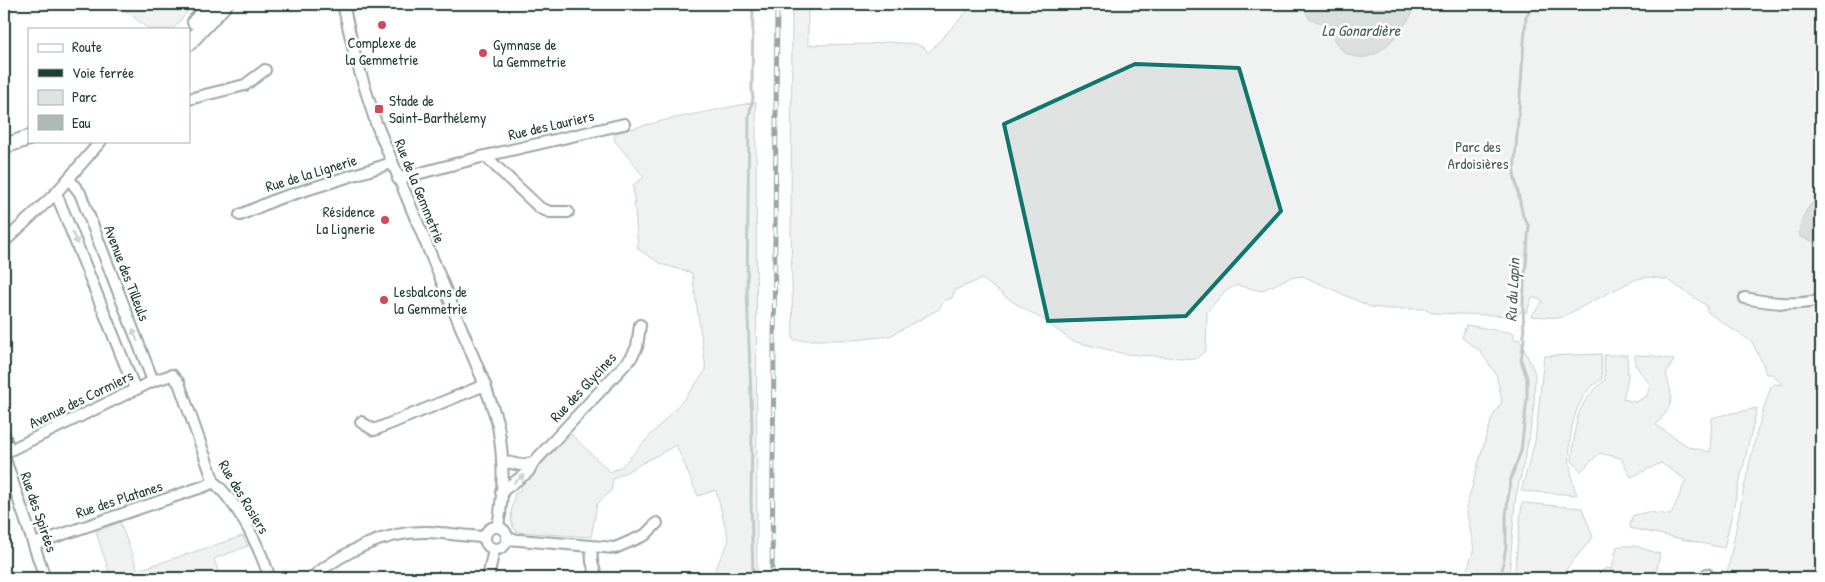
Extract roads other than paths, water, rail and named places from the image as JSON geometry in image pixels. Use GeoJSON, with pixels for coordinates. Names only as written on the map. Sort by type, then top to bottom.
{"type":"FeatureCollection","features":[{"type":"Feature","properties":{"kind":"street"},"geometry":{"type":"LineString","coordinates":[[190,28],[212,4]]}},
{"type":"Feature","properties":{"kind":"street"},"geometry":{"type":"LineString","coordinates":[[190,42],[225,4]]}},
{"type":"Feature","properties":{"kind":"street","name":"Rue de la Gemmetrie"},"geometry":{"type":"LineString","coordinates":[[343,4],[355,56],[370,105],[398,179],[485,386],[498,425],[502,461],[498,526]]}},
{"type":"Feature","properties":{"kind":"street"},"geometry":{"type":"LineString","coordinates":[[190,99],[245,85],[265,70]]}},
{"type":"Feature","properties":{"kind":"street","name":"Rue des Lauriers"},"geometry":{"type":"LineString","coordinates":[[398,179],[485,156],[624,124]]}},
{"type":"Feature","properties":{"kind":"street"},"geometry":{"type":"LineString","coordinates":[[4,146],[28,138]]}},
{"type":"Feature","properties":{"kind":"street"},"geometry":{"type":"LineString","coordinates":[[4,242],[56,193],[100,142]]}},
{"type":"Feature","properties":{"kind":"street"},"geometry":{"type":"LineString","coordinates":[[485,156],[540,208],[550,212],[568,212]]}},
{"type":"Feature","properties":{"kind":"street","name":"Rue de la Lignerie"},"geometry":{"type":"LineString","coordinates":[[240,215],[277,198],[392,163]]}},
{"type":"Feature","properties":{"kind":"street","name":"Avenue des Tilleuls"},"geometry":{"type":"LineString","coordinates":[[69,179],[80,193],[152,380]]}},
{"type":"Feature","properties":{"kind":"street"},"geometry":{"type":"LineString","coordinates":[[56,193],[135,389]]}},
{"type":"Feature","properties":{"kind":"street"},"geometry":{"type":"LineString","coordinates":[[1745,298],[1779,304],[1799,304],[1821,300]]}},
{"type":"Feature","properties":{"kind":"street","name":"Rue des Glycines"},"geometry":{"type":"LineString","coordinates":[[501,492],[528,472],[533,463],[630,358],[636,347],[640,325]]}},
{"type":"Feature","properties":{"kind":"street","name":"Avenue des Cormiers"},"geometry":{"type":"LineString","coordinates":[[4,453],[152,380],[172,376]]}},
{"type":"Feature","properties":{"kind":"street","name":"Rue des Rosiers"},"geometry":{"type":"LineString","coordinates":[[172,376],[179,383],[214,482],[221,488],[239,513],[266,565],[270,578]]}},
{"type":"Feature","properties":{"kind":"street"},"geometry":{"type":"LineString","coordinates":[[361,422],[374,430],[485,386]]}},
{"type":"Feature","properties":{"kind":"street","name":"Rue des Spirées"},"geometry":{"type":"LineString","coordinates":[[4,435],[7,443],[4,453],[46,578]]}},
{"type":"Feature","properties":{"kind":"street"},"geometry":{"type":"LineString","coordinates":[[502,461],[520,465],[533,463]]}},
{"type":"Feature","properties":{"kind":"street","name":"Rue des Platanes"},"geometry":{"type":"LineString","coordinates":[[34,544],[214,482]]}},
{"type":"Feature","properties":{"kind":"street"},"geometry":{"type":"LineString","coordinates":[[507,539],[615,548],[645,535],[657,523]]}},
{"type":"Feature","properties":{"kind":"street"},"geometry":{"type":"LineString","coordinates":[[498,526],[504,529],[507,539],[501,548],[494,549],[486,543],[484,537],[490,528],[498,526]]}},
{"type":"Feature","properties":{"kind":"street"},"geometry":{"type":"LineString","coordinates":[[311,578],[350,551],[390,538],[426,532],[484,537]]}},
{"type":"Feature","properties":{"kind":"street"},"geometry":{"type":"LineString","coordinates":[[591,546],[592,562],[597,578]]}},
{"type":"Feature","properties":{"kind":"street"},"geometry":{"type":"LineString","coordinates":[[488,578],[494,549]]}},
{"type":"Feature","properties":{"kind":"water","name":"La Gonardière"},"geometry":{"type":"Polygon","coordinates":[[[1302,4],[1411,4],[1411,12],[1407,22],[1386,46],[1372,55],[1356,57],[1342,50],[1327,29],[1317,21],[1310,20],[1302,4]]]}},
{"type":"Feature","properties":{"kind":"water"},"geometry":{"type":"Polygon","coordinates":[[[1821,196],[1821,244],[1800,237],[1800,226],[1808,208],[1821,196]]]}},
{"type":"Feature","properties":{"kind":"waterway"},"geometry":{"type":"LineString","coordinates":[[753,4],[753,98],[749,116],[747,292],[752,423],[751,501],[753,578]]}},
{"type":"Feature","properties":{"kind":"waterway","name":"Ru du Lapin"},"geometry":{"type":"LineString","coordinates":[[1501,578],[1506,546],[1506,516],[1510,481],[1521,451],[1527,399],[1527,378],[1521,360],[1524,341],[1523,301],[1529,226],[1523,216],[1514,174],[1526,17],[1534,4]]}},
{"type":"Feature","properties":{"kind":"railway"},"geometry":{"type":"LineString","coordinates":[[772,578],[777,4]]}},
{"type":"Feature","properties":{"kind":"place","name":"Complexe de la Gemmetrie"},"geometry":{"type":"Point","coordinates":[382,25]}},
{"type":"Feature","properties":{"kind":"place","name":"Gymnase de la Gemmetrie"},"geometry":{"type":"Point","coordinates":[483,53]}},
{"type":"Feature","properties":{"kind":"place","name":"Stade de Saint-Barthélemy"},"geometry":{"type":"Point","coordinates":[379,109]}},
{"type":"Feature","properties":{"kind":"place","name":"Résidence La Lignerie"},"geometry":{"type":"Point","coordinates":[385,220]}},
{"type":"Feature","properties":{"kind":"place","name":"Lesbalcons de la Gemmetrie"},"geometry":{"type":"Point","coordinates":[384,300]}},
{"type":"Feature","properties":{"kind":"park label","name":"Parc des Ardoisières"},"geometry":{"type":"Point","coordinates":[1478,154]}}]}
